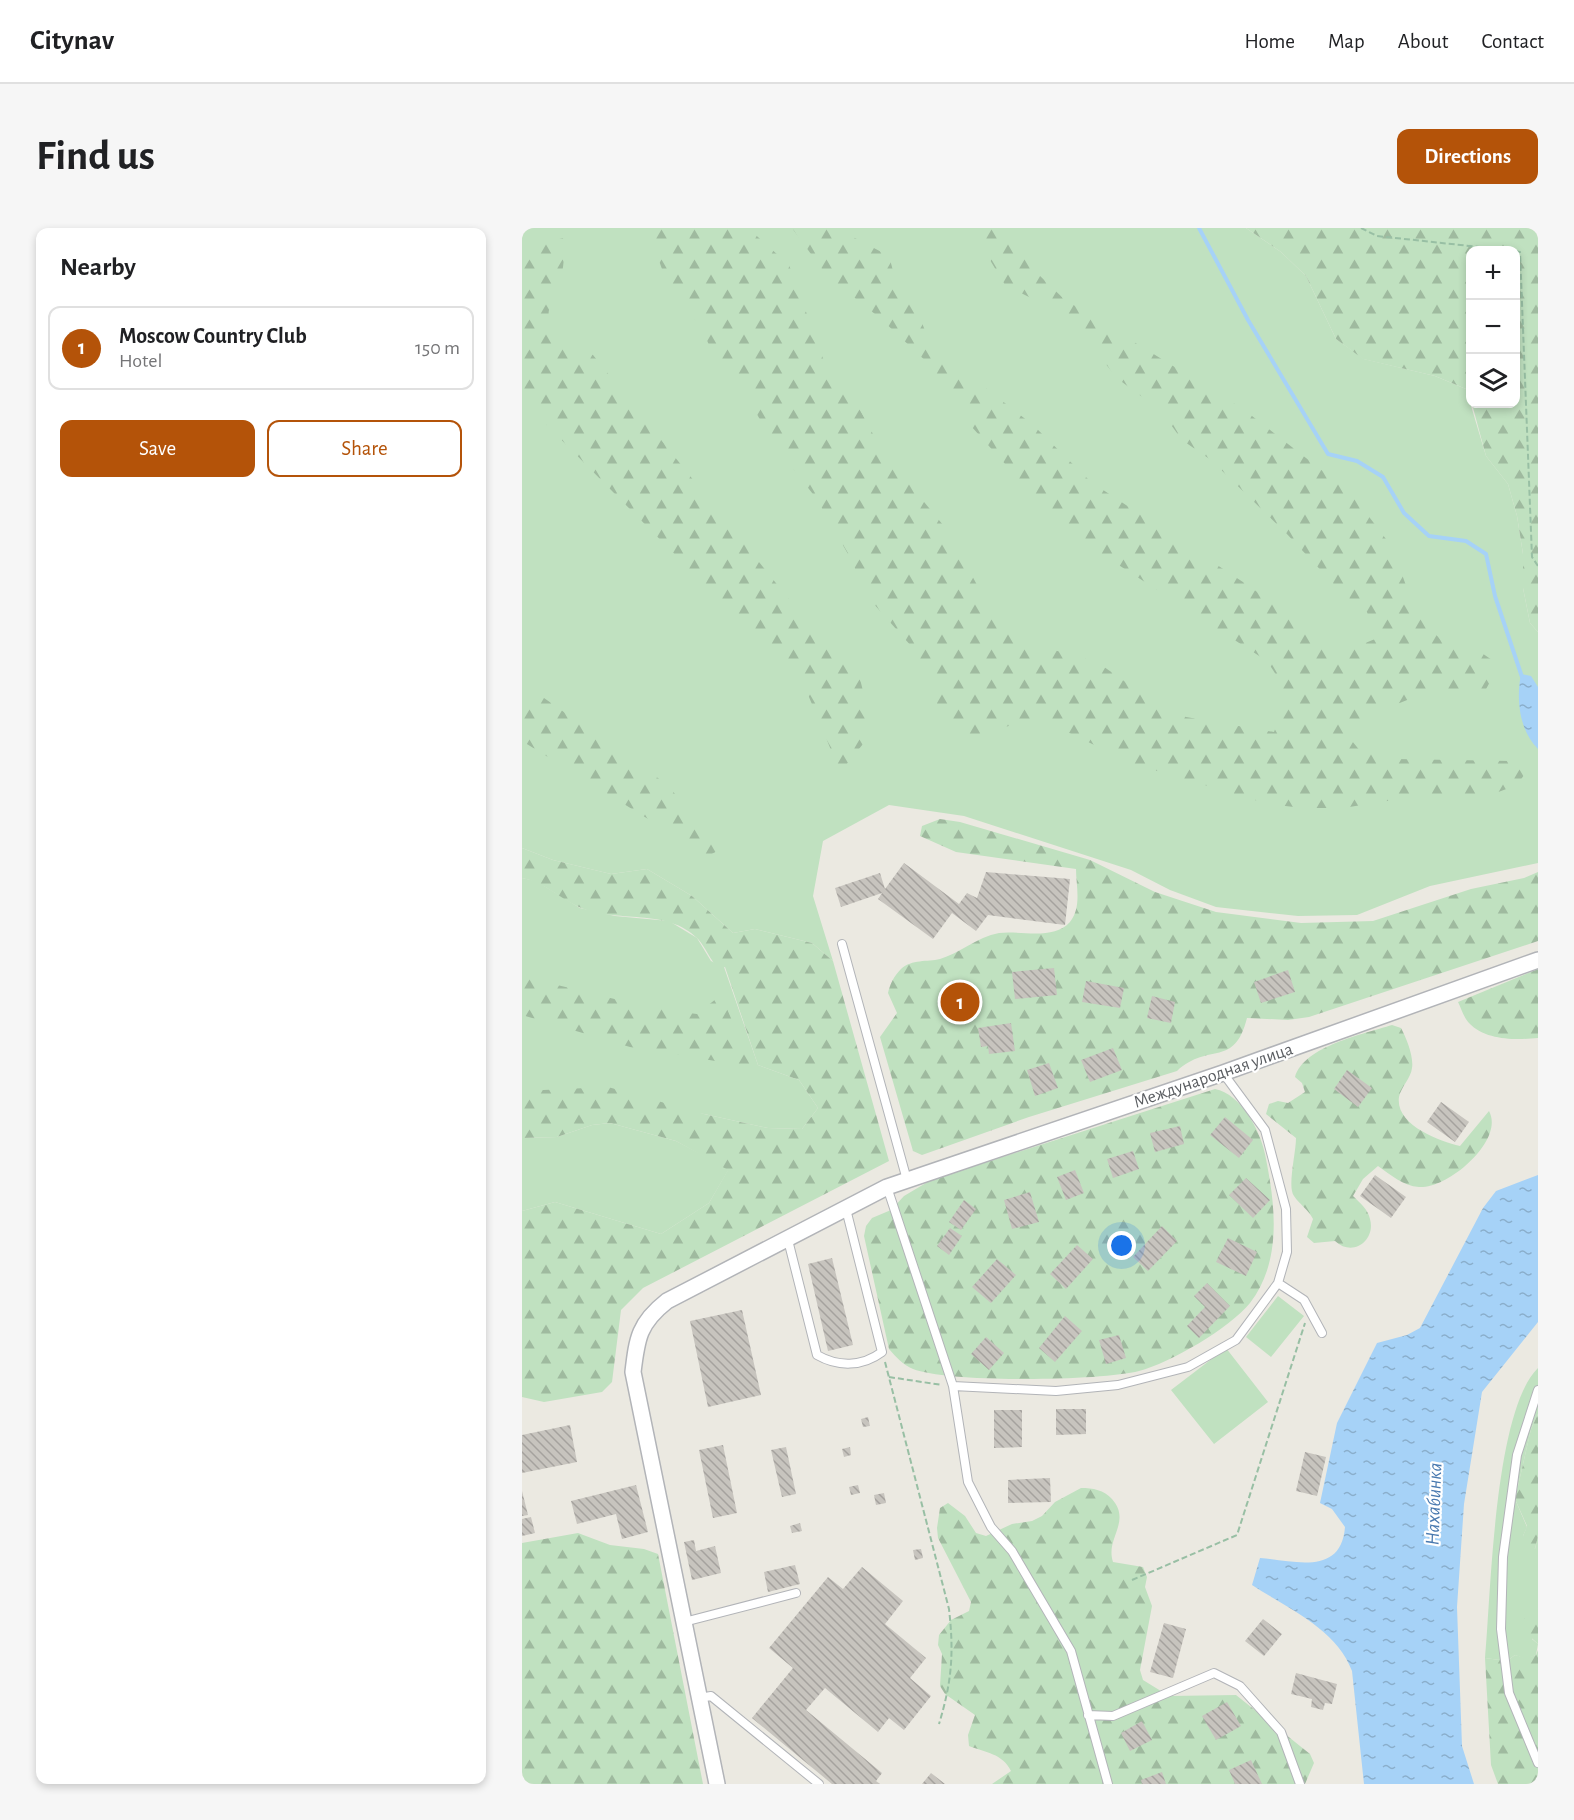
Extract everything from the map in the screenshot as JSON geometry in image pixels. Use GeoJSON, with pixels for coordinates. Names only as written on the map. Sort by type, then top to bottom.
{"type":"FeatureCollection","features":[{"type":"Feature","properties":{"kind":"street","name":"Международная улица"},"geometry":{"type":"LineString","coordinates":[[717,1784],[633,1372],[638,1335],[653,1312],[667,1301],[887,1187],[1223,1073],[1538,960]]}},
{"type":"Feature","properties":{"kind":"lane"},"geometry":{"type":"LineString","coordinates":[[842,944],[907,1180]]}},
{"type":"Feature","properties":{"kind":"lane"},"geometry":{"type":"LineString","coordinates":[[953,1386],[1056,1391],[1118,1385],[1188,1367],[1236,1340],[1278,1283],[1287,1252],[1286,1209],[1265,1130],[1223,1073]]}},
{"type":"Feature","properties":{"kind":"lane"},"geometry":{"type":"LineString","coordinates":[[887,1187],[953,1386],[968,1482],[991,1527],[1012,1551],[1071,1651],[1108,1784]]}},
{"type":"Feature","properties":{"kind":"lane"},"geometry":{"type":"LineString","coordinates":[[788,1240],[817,1354],[832,1363],[868,1362],[882,1352],[846,1209]]}},
{"type":"Feature","properties":{"kind":"lane"},"geometry":{"type":"LineString","coordinates":[[1278,1283],[1304,1300],[1322,1333]]}},
{"type":"Feature","properties":{"kind":"lane"},"geometry":{"type":"LineString","coordinates":[[1538,1390],[1517,1455],[1503,1557],[1501,1629],[1509,1693],[1538,1763]]}},
{"type":"Feature","properties":{"kind":"lane"},"geometry":{"type":"LineString","coordinates":[[684,1622],[796,1593]]}},
{"type":"Feature","properties":{"kind":"lane"},"geometry":{"type":"LineString","coordinates":[[1088,1715],[1113,1716],[1214,1673],[1240,1686],[1281,1732],[1300,1784]]}},
{"type":"Feature","properties":{"kind":"lane"},"geometry":{"type":"LineString","coordinates":[[699,1698],[711,1696],[819,1784]]}},
{"type":"Feature","properties":{"kind":"path"},"geometry":{"type":"LineString","coordinates":[[1361,228],[1377,236],[1470,246]]}},
{"type":"Feature","properties":{"kind":"path"},"geometry":{"type":"LineString","coordinates":[[1520,252],[1532,557],[1538,566]]}},
{"type":"Feature","properties":{"kind":"path"},"geometry":{"type":"LineString","coordinates":[[1132,1580],[1237,1535],[1310,1310]]}},
{"type":"Feature","properties":{"kind":"path"},"geometry":{"type":"LineString","coordinates":[[882,1352],[949,1609],[954,1649],[947,1696],[939,1724]]}},
{"type":"Feature","properties":{"kind":"path"},"geometry":{"type":"LineString","coordinates":[[889,1377],[953,1386]]}},
{"type":"Feature","properties":{"kind":"green space"},"geometry":{"type":"Polygon","coordinates":[[[522,228],[1246,228],[1281,252],[1306,276],[1336,339],[1364,359],[1435,376],[1466,389],[1466,408],[1472,408],[1486,456],[1508,484],[1517,516],[1523,554],[1523,588],[1530,623],[1538,632],[1538,863],[1430,886],[1357,915],[1298,916],[1216,907],[1170,890],[1131,870],[964,816],[889,805],[823,841],[813,896],[833,961],[812,943],[755,929],[733,933],[692,896],[647,869],[611,874],[553,860],[522,848],[522,228]]]}},
{"type":"Feature","properties":{"kind":"green space"},"geometry":{"type":"Polygon","coordinates":[[[647,228],[748,228],[789,265],[825,364],[849,389],[882,451],[948,531],[998,624],[1029,643],[1097,662],[1154,702],[1186,717],[1274,732],[1282,710],[1284,695],[1283,688],[1267,661],[1063,529],[971,426],[931,366],[880,318],[827,276],[792,228],[836,228],[889,256],[898,289],[916,308],[928,338],[960,368],[1033,425],[1091,482],[1249,586],[1278,607],[1303,631],[1346,651],[1375,639],[1367,612],[1342,593],[1286,533],[1211,460],[1182,440],[1161,411],[1118,379],[1095,351],[1090,335],[1035,300],[1005,285],[987,255],[961,228],[1013,228],[1039,275],[1064,299],[1243,409],[1351,493],[1392,547],[1416,613],[1440,639],[1473,647],[1492,660],[1492,678],[1485,691],[1422,694],[1360,719],[1352,741],[1361,752],[1395,759],[1511,761],[1529,768],[1517,785],[1485,797],[1412,797],[1343,808],[1303,808],[1268,804],[1134,764],[1038,718],[968,737],[939,713],[932,680],[912,647],[865,594],[852,561],[816,498],[773,443],[739,382],[714,357],[701,326],[678,301],[662,269],[647,228]]]}},
{"type":"Feature","properties":{"kind":"green space"},"geometry":{"type":"Polygon","coordinates":[[[1246,228],[1538,228],[1538,632],[1530,623],[1523,588],[1523,554],[1517,516],[1508,484],[1486,456],[1473,408],[1520,408],[1520,246],[1466,246],[1466,389],[1435,376],[1363,359],[1336,339],[1306,276],[1281,252],[1246,228]]]}},
{"type":"Feature","properties":{"kind":"green space"},"geometry":{"type":"Polygon","coordinates":[[[563,238],[564,258],[561,279],[549,312],[551,327],[556,335],[593,355],[812,628],[841,646],[859,675],[868,711],[867,739],[838,775],[836,762],[804,685],[522,400],[522,256],[527,248],[563,238]]]}},
{"type":"Feature","properties":{"kind":"green space"},"geometry":{"type":"Polygon","coordinates":[[[522,698],[544,698],[665,783],[713,835],[721,849],[708,856],[522,741],[522,698]]]}},
{"type":"Feature","properties":{"kind":"green space"},"geometry":{"type":"Polygon","coordinates":[[[940,819],[960,822],[1090,860],[1155,892],[1216,912],[1301,923],[1373,921],[1471,889],[1524,878],[1538,872],[1538,941],[1309,1017],[1288,1020],[1247,1018],[1242,1034],[1235,1044],[1228,1049],[1189,1062],[1177,1071],[1029,1117],[922,1155],[913,1151],[880,1037],[897,1013],[888,993],[894,977],[905,966],[947,957],[991,935],[1007,932],[1036,934],[1063,928],[1074,916],[1077,903],[1076,869],[956,852],[920,836],[922,826],[940,819]]]}},
{"type":"Feature","properties":{"kind":"green space"},"geometry":{"type":"Polygon","coordinates":[[[522,848],[553,860],[611,874],[647,869],[692,896],[733,933],[755,929],[812,943],[833,961],[889,1161],[643,1288],[621,1310],[612,1382],[602,1392],[544,1402],[522,1397],[522,1211],[555,1202],[661,1234],[709,1203],[728,1170],[676,1141],[610,1123],[592,1125],[557,1137],[522,1138],[522,1091],[608,1087],[704,1114],[768,1128],[802,1129],[818,1108],[799,1080],[758,1065],[725,967],[719,969],[698,939],[686,929],[672,923],[593,912],[579,907],[537,883],[522,878],[522,848]]]}},
{"type":"Feature","properties":{"kind":"green space"},"geometry":{"type":"Polygon","coordinates":[[[522,878],[536,881],[580,908],[615,916],[669,921],[697,938],[711,961],[724,967],[758,1065],[799,1080],[818,1108],[802,1129],[768,1128],[704,1114],[522,1091],[522,878]]]}},
{"type":"Feature","properties":{"kind":"green space"},"geometry":{"type":"Polygon","coordinates":[[[1538,969],[1538,1038],[1511,1039],[1493,1036],[1476,1029],[1467,1021],[1458,1002],[1538,969]]]}},
{"type":"Feature","properties":{"kind":"green space"},"geometry":{"type":"Polygon","coordinates":[[[522,977],[631,1003],[697,1014],[721,995],[752,1067],[630,1047],[522,1015],[522,977]]]}},
{"type":"Feature","properties":{"kind":"green space"},"geometry":{"type":"Polygon","coordinates":[[[1392,1025],[1401,1028],[1412,1058],[1411,1072],[1399,1097],[1404,1116],[1430,1136],[1460,1146],[1489,1111],[1492,1123],[1489,1135],[1471,1161],[1444,1180],[1431,1185],[1419,1187],[1408,1185],[1378,1166],[1363,1179],[1353,1196],[1369,1215],[1371,1227],[1366,1240],[1356,1247],[1349,1248],[1335,1241],[1314,1243],[1307,1237],[1313,1219],[1292,1192],[1296,1138],[1266,1114],[1269,1104],[1278,1101],[1288,1103],[1305,1092],[1302,1083],[1295,1077],[1301,1066],[1322,1049],[1351,1037],[1392,1025]]]}},
{"type":"Feature","properties":{"kind":"green space"},"geometry":{"type":"Polygon","coordinates":[[[1215,1089],[1224,1092],[1241,1105],[1254,1124],[1265,1154],[1272,1192],[1274,1231],[1268,1268],[1261,1286],[1250,1303],[1229,1323],[1182,1353],[1152,1367],[1093,1377],[1025,1379],[931,1374],[909,1367],[889,1349],[864,1236],[866,1226],[872,1218],[891,1210],[904,1196],[931,1180],[1215,1089]]]}},
{"type":"Feature","properties":{"kind":"green space"},"geometry":{"type":"Polygon","coordinates":[[[610,1123],[676,1141],[729,1169],[709,1203],[661,1234],[555,1202],[522,1211],[522,1138],[557,1137],[592,1125],[610,1123]]]}},
{"type":"Feature","properties":{"kind":"green space"},"geometry":{"type":"Polygon","coordinates":[[[1278,1296],[1304,1316],[1271,1357],[1246,1337],[1278,1296]]]}},
{"type":"Feature","properties":{"kind":"green space"},"geometry":{"type":"Polygon","coordinates":[[[1226,1348],[1268,1402],[1214,1444],[1171,1390],[1226,1348]]]}},
{"type":"Feature","properties":{"kind":"green space"},"geometry":{"type":"Polygon","coordinates":[[[1538,1368],[1538,1414],[1531,1429],[1515,1499],[1527,1527],[1523,1536],[1535,1549],[1538,1536],[1538,1608],[1532,1639],[1538,1644],[1536,1655],[1526,1659],[1515,1655],[1507,1661],[1485,1658],[1497,1505],[1503,1462],[1512,1422],[1523,1390],[1538,1368]]]}},
{"type":"Feature","properties":{"kind":"green space"},"geometry":{"type":"Polygon","coordinates":[[[1538,1414],[1538,1536],[1535,1549],[1524,1545],[1523,1536],[1527,1526],[1515,1499],[1531,1429],[1538,1414]]]}},
{"type":"Feature","properties":{"kind":"green space"},"geometry":{"type":"Polygon","coordinates":[[[1081,1488],[1105,1493],[1117,1507],[1119,1523],[1112,1545],[1113,1562],[1143,1567],[1147,1577],[1145,1587],[1152,1606],[1140,1670],[1143,1680],[1169,1696],[1236,1695],[1310,1754],[1314,1763],[1305,1784],[992,1784],[1011,1771],[998,1757],[969,1746],[968,1735],[975,1715],[945,1694],[940,1686],[942,1654],[938,1645],[939,1635],[951,1620],[969,1611],[971,1602],[938,1538],[940,1508],[948,1503],[965,1516],[976,1533],[986,1536],[1012,1524],[1032,1521],[1042,1516],[1055,1502],[1081,1488]]]}},
{"type":"Feature","properties":{"kind":"green space"},"geometry":{"type":"Polygon","coordinates":[[[578,1533],[610,1545],[644,1549],[658,1554],[703,1784],[522,1784],[522,1543],[578,1533]]]}},
{"type":"Feature","properties":{"kind":"green space"},"geometry":{"type":"Polygon","coordinates":[[[1538,1608],[1538,1644],[1525,1632],[1522,1623],[1528,1613],[1538,1608]]]}},
{"type":"Feature","properties":{"kind":"green space"},"geometry":{"type":"Polygon","coordinates":[[[1538,1650],[1538,1784],[1498,1784],[1491,1765],[1485,1658],[1507,1661],[1515,1655],[1526,1658],[1536,1655],[1538,1650]]]}},
{"type":"Feature","properties":{"kind":"water"},"geometry":{"type":"Polygon","coordinates":[[[1521,674],[1531,676],[1538,687],[1538,749],[1523,724],[1519,704],[1521,674]]]}},
{"type":"Feature","properties":{"kind":"water","name":"Нахабинка"},"geometry":{"type":"Polygon","coordinates":[[[1538,1175],[1538,1322],[1482,1392],[1464,1504],[1457,1607],[1462,1746],[1474,1784],[1364,1784],[1352,1671],[1345,1656],[1323,1631],[1310,1621],[1252,1585],[1260,1558],[1314,1562],[1326,1559],[1335,1553],[1342,1543],[1345,1527],[1332,1509],[1320,1503],[1337,1423],[1377,1343],[1407,1335],[1420,1328],[1483,1208],[1496,1191],[1538,1175]]]}},
{"type":"Feature","properties":{"kind":"building"},"geometry":{"type":"Polygon","coordinates":[[[904,863],[959,904],[967,893],[977,898],[986,872],[1070,879],[1065,925],[988,915],[976,931],[952,913],[933,939],[878,899],[882,893],[841,907],[835,888],[880,873],[885,889],[904,863]]]}},
{"type":"Feature","properties":{"kind":"building"},"geometry":{"type":"Polygon","coordinates":[[[1054,968],[1057,995],[1015,999],[1012,972],[1054,968]]]}},
{"type":"Feature","properties":{"kind":"building"},"geometry":{"type":"Polygon","coordinates":[[[1288,970],[1295,992],[1261,1003],[1254,982],[1288,970]]]}},
{"type":"Feature","properties":{"kind":"building"},"geometry":{"type":"Polygon","coordinates":[[[1086,981],[1124,988],[1120,1008],[1082,1002],[1086,981]]]}},
{"type":"Feature","properties":{"kind":"building"},"geometry":{"type":"Polygon","coordinates":[[[1152,996],[1175,1002],[1171,1023],[1147,1018],[1152,996]]]}},
{"type":"Feature","properties":{"kind":"building"},"geometry":{"type":"Polygon","coordinates":[[[1011,1023],[1015,1051],[989,1054],[988,1046],[981,1047],[978,1028],[1011,1023]]]}},
{"type":"Feature","properties":{"kind":"building"},"geometry":{"type":"Polygon","coordinates":[[[1113,1048],[1122,1070],[1090,1082],[1081,1060],[1113,1048]]]}},
{"type":"Feature","properties":{"kind":"building"},"geometry":{"type":"Polygon","coordinates":[[[1049,1063],[1058,1088],[1035,1096],[1027,1070],[1049,1063]]]}},
{"type":"Feature","properties":{"kind":"building"},"geometry":{"type":"Polygon","coordinates":[[[1347,1070],[1372,1088],[1358,1107],[1334,1089],[1347,1070]]]}},
{"type":"Feature","properties":{"kind":"building"},"geometry":{"type":"Polygon","coordinates":[[[1441,1102],[1469,1122],[1455,1142],[1427,1122],[1441,1102]]]}},
{"type":"Feature","properties":{"kind":"building"},"geometry":{"type":"Polygon","coordinates":[[[1225,1117],[1253,1140],[1239,1158],[1210,1135],[1225,1117]]]}},
{"type":"Feature","properties":{"kind":"building"},"geometry":{"type":"Polygon","coordinates":[[[1180,1126],[1184,1144],[1155,1152],[1150,1133],[1180,1126]]]}},
{"type":"Feature","properties":{"kind":"building"},"geometry":{"type":"Polygon","coordinates":[[[1133,1151],[1139,1169],[1113,1178],[1107,1159],[1133,1151]]]}},
{"type":"Feature","properties":{"kind":"building"},"geometry":{"type":"Polygon","coordinates":[[[1075,1170],[1084,1193],[1066,1200],[1057,1177],[1075,1170]]]}},
{"type":"Feature","properties":{"kind":"building"},"geometry":{"type":"Polygon","coordinates":[[[1375,1175],[1406,1197],[1391,1218],[1360,1196],[1375,1175]]]}},
{"type":"Feature","properties":{"kind":"building"},"geometry":{"type":"Polygon","coordinates":[[[1246,1178],[1270,1200],[1253,1218],[1229,1195],[1246,1178]]]}},
{"type":"Feature","properties":{"kind":"building"},"geometry":{"type":"Polygon","coordinates":[[[1030,1192],[1039,1222],[1012,1229],[1004,1200],[1030,1192]]]}},
{"type":"Feature","properties":{"kind":"building"},"geometry":{"type":"Polygon","coordinates":[[[964,1200],[976,1209],[961,1230],[949,1222],[964,1200]]]}},
{"type":"Feature","properties":{"kind":"building"},"geometry":{"type":"Polygon","coordinates":[[[1162,1226],[1177,1241],[1148,1271],[1133,1257],[1162,1226]]]}},
{"type":"Feature","properties":{"kind":"building"},"geometry":{"type":"Polygon","coordinates":[[[950,1228],[962,1236],[949,1255],[937,1246],[950,1228]]]}},
{"type":"Feature","properties":{"kind":"building"},"geometry":{"type":"Polygon","coordinates":[[[1228,1238],[1257,1252],[1246,1276],[1216,1262],[1228,1238]]]}},
{"type":"Feature","properties":{"kind":"building"},"geometry":{"type":"Polygon","coordinates":[[[1077,1245],[1093,1259],[1066,1289],[1050,1274],[1077,1245]]]}},
{"type":"Feature","properties":{"kind":"building"},"geometry":{"type":"Polygon","coordinates":[[[832,1258],[853,1345],[828,1351],[808,1264],[832,1258]]]}},
{"type":"Feature","properties":{"kind":"building"},"geometry":{"type":"Polygon","coordinates":[[[997,1259],[1016,1275],[991,1303],[972,1287],[997,1259]]]}},
{"type":"Feature","properties":{"kind":"building"},"geometry":{"type":"Polygon","coordinates":[[[1207,1283],[1230,1306],[1199,1338],[1187,1326],[1205,1307],[1194,1296],[1207,1283]]]}},
{"type":"Feature","properties":{"kind":"building"},"geometry":{"type":"Polygon","coordinates":[[[742,1310],[761,1395],[708,1407],[690,1321],[742,1310]]]}},
{"type":"Feature","properties":{"kind":"building"},"geometry":{"type":"Polygon","coordinates":[[[1065,1316],[1082,1331],[1055,1362],[1039,1348],[1065,1316]]]}},
{"type":"Feature","properties":{"kind":"building"},"geometry":{"type":"Polygon","coordinates":[[[1119,1335],[1126,1358],[1106,1364],[1099,1340],[1119,1335]]]}},
{"type":"Feature","properties":{"kind":"building"},"geometry":{"type":"Polygon","coordinates":[[[986,1337],[1004,1353],[989,1370],[971,1354],[986,1337]]]}},
{"type":"Feature","properties":{"kind":"building"},"geometry":{"type":"Polygon","coordinates":[[[1056,1409],[1086,1409],[1086,1434],[1056,1435],[1056,1409]]]}},
{"type":"Feature","properties":{"kind":"building"},"geometry":{"type":"Polygon","coordinates":[[[994,1410],[1022,1410],[1022,1447],[994,1448],[994,1410]]]}},
{"type":"Feature","properties":{"kind":"building"},"geometry":{"type":"Polygon","coordinates":[[[868,1417],[870,1426],[863,1427],[861,1419],[868,1417]]]}},
{"type":"Feature","properties":{"kind":"building"},"geometry":{"type":"Polygon","coordinates":[[[570,1425],[577,1462],[522,1473],[522,1435],[570,1425]]]}},
{"type":"Feature","properties":{"kind":"building"},"geometry":{"type":"Polygon","coordinates":[[[723,1445],[737,1513],[713,1518],[699,1450],[723,1445]]]}},
{"type":"Feature","properties":{"kind":"building"},"geometry":{"type":"Polygon","coordinates":[[[786,1447],[796,1494],[782,1497],[771,1450],[786,1447]]]}},
{"type":"Feature","properties":{"kind":"building"},"geometry":{"type":"Polygon","coordinates":[[[850,1447],[851,1455],[844,1457],[842,1449],[850,1447]]]}},
{"type":"Feature","properties":{"kind":"building"},"geometry":{"type":"Polygon","coordinates":[[[1305,1452],[1326,1457],[1317,1496],[1296,1491],[1305,1452]]]}},
{"type":"Feature","properties":{"kind":"building"},"geometry":{"type":"Polygon","coordinates":[[[1050,1478],[1051,1502],[1008,1503],[1008,1480],[1050,1478]]]}},
{"type":"Feature","properties":{"kind":"building"},"geometry":{"type":"Polygon","coordinates":[[[636,1485],[648,1532],[622,1539],[616,1514],[577,1524],[571,1501],[636,1485]]]}},
{"type":"Feature","properties":{"kind":"building"},"geometry":{"type":"Polygon","coordinates":[[[858,1485],[860,1493],[851,1495],[849,1487],[858,1485]]]}},
{"type":"Feature","properties":{"kind":"building"},"geometry":{"type":"Polygon","coordinates":[[[522,1491],[528,1515],[522,1516],[522,1491]]]}},
{"type":"Feature","properties":{"kind":"building"},"geometry":{"type":"Polygon","coordinates":[[[884,1493],[886,1503],[876,1505],[874,1495],[884,1493]]]}},
{"type":"Feature","properties":{"kind":"building"},"geometry":{"type":"Polygon","coordinates":[[[531,1517],[535,1533],[522,1536],[522,1519],[531,1517]]]}},
{"type":"Feature","properties":{"kind":"building"},"geometry":{"type":"Polygon","coordinates":[[[800,1523],[802,1531],[792,1533],[790,1526],[800,1523]]]}},
{"type":"Feature","properties":{"kind":"building"},"geometry":{"type":"Polygon","coordinates":[[[694,1540],[696,1551],[715,1546],[721,1573],[692,1580],[684,1542],[694,1540]]]}},
{"type":"Feature","properties":{"kind":"building"},"geometry":{"type":"Polygon","coordinates":[[[921,1549],[923,1558],[915,1560],[913,1550],[921,1549]]]}},
{"type":"Feature","properties":{"kind":"building"},"geometry":{"type":"Polygon","coordinates":[[[795,1565],[800,1584],[768,1592],[764,1572],[795,1565]]]}},
{"type":"Feature","properties":{"kind":"building"},"geometry":{"type":"Polygon","coordinates":[[[862,1567],[903,1601],[885,1624],[926,1658],[910,1678],[931,1696],[904,1730],[889,1718],[878,1732],[825,1688],[806,1710],[882,1773],[876,1781],[880,1784],[832,1784],[752,1718],[793,1668],[769,1648],[828,1577],[843,1589],[862,1567]]]}},
{"type":"Feature","properties":{"kind":"building"},"geometry":{"type":"Polygon","coordinates":[[[1263,1619],[1282,1634],[1264,1656],[1245,1641],[1263,1619]]]}},
{"type":"Feature","properties":{"kind":"building"},"geometry":{"type":"Polygon","coordinates":[[[1164,1623],[1186,1629],[1173,1678],[1150,1672],[1164,1623]]]}},
{"type":"Feature","properties":{"kind":"building"},"geometry":{"type":"Polygon","coordinates":[[[1296,1673],[1337,1684],[1332,1704],[1325,1703],[1323,1710],[1311,1707],[1312,1699],[1291,1694],[1296,1673]]]}},
{"type":"Feature","properties":{"kind":"building"},"geometry":{"type":"Polygon","coordinates":[[[1227,1702],[1241,1726],[1216,1740],[1202,1716],[1227,1702]]]}},
{"type":"Feature","properties":{"kind":"building"},"geometry":{"type":"Polygon","coordinates":[[[1142,1721],[1152,1740],[1130,1751],[1121,1733],[1142,1721]]]}},
{"type":"Feature","properties":{"kind":"building"},"geometry":{"type":"Polygon","coordinates":[[[1251,1760],[1262,1784],[1235,1784],[1229,1770],[1251,1760]]]}},
{"type":"Feature","properties":{"kind":"building"},"geometry":{"type":"Polygon","coordinates":[[[1162,1772],[1166,1784],[1142,1784],[1141,1780],[1162,1772]]]}},
{"type":"Feature","properties":{"kind":"building"},"geometry":{"type":"Polygon","coordinates":[[[931,1773],[945,1784],[922,1784],[931,1773]]]}},
{"type":"Feature","properties":{"kind":"waterway"},"geometry":{"type":"LineString","coordinates":[[1199,228],[1248,320],[1328,454],[1357,461],[1383,477],[1404,513],[1429,536],[1466,541],[1486,554],[1495,596],[1522,677]]}},
{"type":"Feature","properties":{"kind":"place","name":"Moscow Country Club"},"geometry":{"type":"Point","coordinates":[960,1002]}}]}
